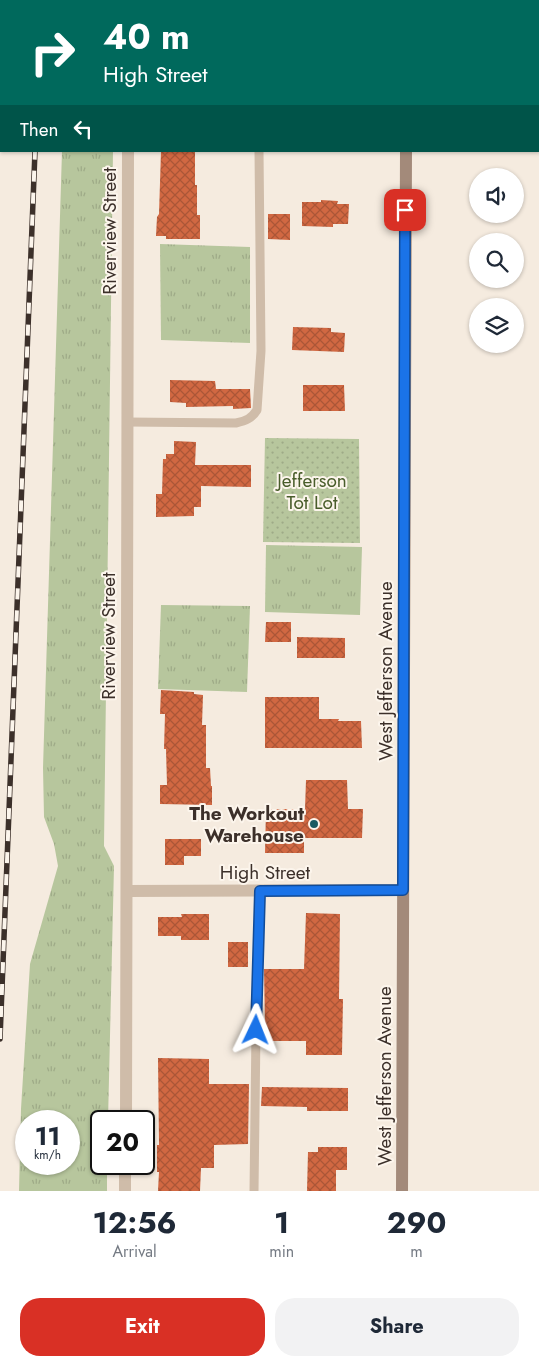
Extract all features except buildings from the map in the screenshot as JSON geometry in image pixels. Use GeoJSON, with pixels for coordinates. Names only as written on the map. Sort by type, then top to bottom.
{"type":"FeatureCollection","features":[{"type":"Feature","properties":{"kind":"main road","name":"West Jefferson Avenue"},"geometry":{"type":"LineString","coordinates":[[402,1191],[406,152]]}},
{"type":"Feature","properties":{"kind":"street","name":"Riverview Street"},"geometry":{"type":"LineString","coordinates":[[126,1110],[128,152]]}},
{"type":"Feature","properties":{"kind":"street","name":"High Street"},"geometry":{"type":"LineString","coordinates":[[127,891],[403,890]]}},
{"type":"Feature","properties":{"kind":"street"},"geometry":{"type":"LineString","coordinates":[[125,1175],[125,1191]]}},
{"type":"Feature","properties":{"kind":"lane"},"geometry":{"type":"LineString","coordinates":[[127,422],[236,423],[253,417],[257,410],[261,351],[259,152]]}},
{"type":"Feature","properties":{"kind":"lane"},"geometry":{"type":"LineString","coordinates":[[254,1191],[260,891]]}},
{"type":"Feature","properties":{"kind":"green space"},"geometry":{"type":"Polygon","coordinates":[[[62,152],[113,152],[104,846],[114,866],[108,1110],[90,1110],[90,1175],[107,1175],[107,1191],[19,1191],[19,1175],[80,1175],[80,1110],[21,1110],[30,964],[58,866],[54,844],[44,817],[43,768],[62,152]]]}},
{"type":"Feature","properties":{"kind":"green space"},"geometry":{"type":"Polygon","coordinates":[[[160,244],[250,247],[250,343],[161,340],[160,244]]]}},
{"type":"Feature","properties":{"kind":"green space","name":"Jefferson Tot Lot"},"geometry":{"type":"Polygon","coordinates":[[[265,438],[359,439],[360,543],[263,542],[265,438]]]}},
{"type":"Feature","properties":{"kind":"green space"},"geometry":{"type":"Polygon","coordinates":[[[266,545],[362,547],[360,615],[265,612],[266,545]]]}},
{"type":"Feature","properties":{"kind":"green space"},"geometry":{"type":"Polygon","coordinates":[[[161,605],[250,606],[247,692],[158,689],[161,605]]]}},
{"type":"Feature","properties":{"kind":"railway"},"geometry":{"type":"LineString","coordinates":[[0,1039],[35,152]]}},
{"type":"Feature","properties":{"kind":"place","name":"The Workout Warehouse"},"geometry":{"type":"Point","coordinates":[314,824]}},
{"type":"Feature","properties":{"kind":"route"},"geometry":{"type":"LineString","coordinates":[[256,1030],[260,891],[403,890],[405,210]]}}]}
